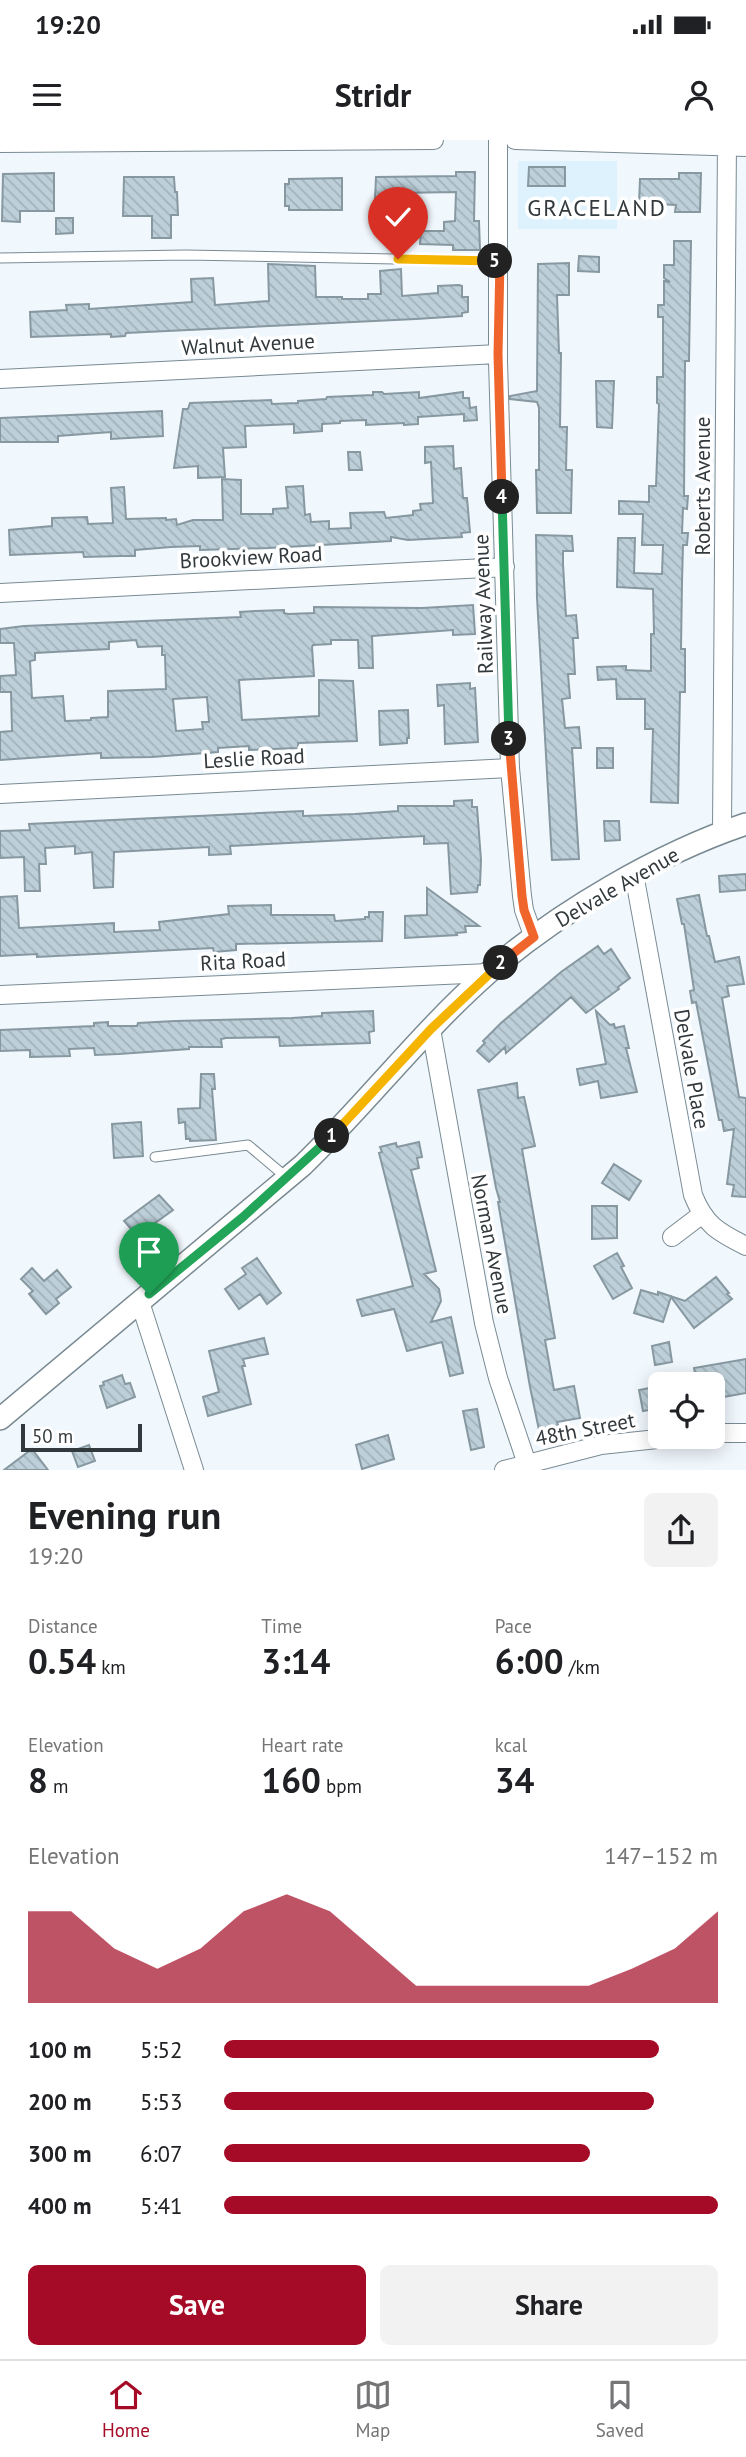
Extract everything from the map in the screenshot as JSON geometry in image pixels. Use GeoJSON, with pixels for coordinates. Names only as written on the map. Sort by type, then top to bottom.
{"type":"FeatureCollection","features":[{"type":"Feature","properties":{"kind":"street"},"geometry":{"type":"LineString","coordinates":[[0,144],[434,140]]}},
{"type":"Feature","properties":{"kind":"street","name":"Railway Avenue"},"geometry":{"type":"LineString","coordinates":[[498,140],[498,354],[510,768],[522,896],[534,937]]}},
{"type":"Feature","properties":{"kind":"street"},"geometry":{"type":"LineString","coordinates":[[514,140],[727,144],[746,147]]}},
{"type":"Feature","properties":{"kind":"street","name":"Roberts Avenue"},"geometry":{"type":"LineString","coordinates":[[722,832],[727,144]]}},
{"type":"Feature","properties":{"kind":"street","name":"Walnut Avenue"},"geometry":{"type":"LineString","coordinates":[[0,379],[498,354]]}},
{"type":"Feature","properties":{"kind":"street","name":"Brookview Road"},"geometry":{"type":"LineString","coordinates":[[0,593],[505,567]]}},
{"type":"Feature","properties":{"kind":"street","name":"Leslie Road"},"geometry":{"type":"LineString","coordinates":[[0,794],[510,768]]}},
{"type":"Feature","properties":{"kind":"street","name":"Delvale Avenue"},"geometry":{"type":"LineString","coordinates":[[0,1419],[287,1178],[334,1134],[431,1029],[488,973],[534,937],[634,874],[673,853],[746,824]]}},
{"type":"Feature","properties":{"kind":"street","name":"Delvale Place"},"geometry":{"type":"LineString","coordinates":[[634,874],[688,1177],[701,1215]]}},
{"type":"Feature","properties":{"kind":"street","name":"Rita Road"},"geometry":{"type":"LineString","coordinates":[[0,995],[488,973]]}},
{"type":"Feature","properties":{"kind":"street","name":"Norman Avenue"},"geometry":{"type":"LineString","coordinates":[[431,1029],[484,1323],[498,1378],[527,1464]]}},
{"type":"Feature","properties":{"kind":"street"},"geometry":{"type":"LineString","coordinates":[[672,1237],[701,1215],[712,1228],[746,1246]]}},
{"type":"Feature","properties":{"kind":"street"},"geometry":{"type":"LineString","coordinates":[[140,1301],[194,1470]]}},
{"type":"Feature","properties":{"kind":"street"},"geometry":{"type":"LineString","coordinates":[[725,1433],[746,1433]]}},
{"type":"Feature","properties":{"kind":"street","name":"48th Street"},"geometry":{"type":"LineString","coordinates":[[504,1470],[601,1446],[648,1440]]}},
{"type":"Feature","properties":{"kind":"lane"},"geometry":{"type":"LineString","coordinates":[[0,258],[186,255],[500,261]]}},
{"type":"Feature","properties":{"kind":"lane"},"geometry":{"type":"LineString","coordinates":[[155,1157],[248,1145],[287,1178]]}},
{"type":"Feature","properties":{"kind":"shaded area"},"geometry":{"type":"Polygon","coordinates":[[[518,161],[617,161],[617,229],[518,229],[518,161]]]}},
{"type":"Feature","properties":{"kind":"building"},"geometry":{"type":"Polygon","coordinates":[[[529,167],[565,167],[565,186],[528,186],[529,167]]]}},
{"type":"Feature","properties":{"kind":"building"},"geometry":{"type":"Polygon","coordinates":[[[456,172],[475,172],[474,221],[479,221],[480,250],[453,250],[453,245],[420,244],[421,231],[444,231],[444,222],[455,221],[456,192],[398,193],[398,220],[374,221],[376,177],[456,176],[456,172]]]}},
{"type":"Feature","properties":{"kind":"building"},"geometry":{"type":"Polygon","coordinates":[[[54,173],[54,211],[20,211],[20,222],[2,221],[3,174],[54,173]]]}},
{"type":"Feature","properties":{"kind":"building"},"geometry":{"type":"Polygon","coordinates":[[[679,173],[701,173],[700,212],[675,212],[676,205],[639,203],[640,179],[679,179],[679,173]]]}},
{"type":"Feature","properties":{"kind":"building"},"geometry":{"type":"Polygon","coordinates":[[[124,177],[174,177],[178,215],[171,215],[171,238],[152,238],[152,216],[123,216],[124,177]]]}},
{"type":"Feature","properties":{"kind":"building"},"geometry":{"type":"Polygon","coordinates":[[[342,178],[342,210],[289,210],[289,206],[285,206],[285,184],[289,184],[289,179],[342,178]]]}},
{"type":"Feature","properties":{"kind":"building"},"geometry":{"type":"Polygon","coordinates":[[[56,218],[73,218],[73,233],[56,234],[56,218]]]}},
{"type":"Feature","properties":{"kind":"building"},"geometry":{"type":"Polygon","coordinates":[[[674,241],[691,241],[689,361],[685,361],[684,496],[688,496],[687,509],[683,508],[682,533],[688,533],[687,545],[683,545],[682,582],[681,649],[685,649],[685,692],[680,692],[678,803],[651,802],[653,729],[645,729],[645,699],[617,699],[616,679],[598,680],[597,667],[626,666],[626,670],[651,671],[653,589],[617,587],[618,538],[635,538],[634,573],[662,574],[663,545],[642,545],[643,514],[619,514],[619,501],[649,502],[649,486],[656,486],[659,404],[657,377],[663,377],[663,317],[658,317],[658,305],[664,305],[664,281],[670,282],[664,278],[664,265],[674,265],[674,241]]]}},
{"type":"Feature","properties":{"kind":"building"},"geometry":{"type":"Polygon","coordinates":[[[579,256],[599,257],[599,272],[578,271],[579,256]]]}},
{"type":"Feature","properties":{"kind":"building"},"geometry":{"type":"Polygon","coordinates":[[[569,263],[569,295],[557,295],[561,353],[560,427],[567,427],[566,470],[572,470],[571,513],[537,513],[539,408],[537,402],[510,399],[510,396],[537,391],[538,264],[569,263]]]}},
{"type":"Feature","properties":{"kind":"building"},"geometry":{"type":"Polygon","coordinates":[[[268,264],[315,266],[316,297],[342,299],[368,299],[368,294],[381,294],[380,271],[401,269],[402,296],[438,293],[438,286],[459,285],[462,286],[462,297],[468,297],[468,312],[462,313],[462,316],[126,333],[125,336],[111,337],[111,334],[31,337],[30,312],[67,310],[66,305],[89,304],[89,309],[192,302],[191,279],[213,278],[215,305],[269,301],[268,264]]]}},
{"type":"Feature","properties":{"kind":"building"},"geometry":{"type":"Polygon","coordinates":[[[596,381],[614,381],[612,428],[597,427],[596,381]]]}},
{"type":"Feature","properties":{"kind":"building"},"geometry":{"type":"Polygon","coordinates":[[[373,392],[419,392],[419,398],[463,392],[463,398],[469,398],[470,408],[476,407],[477,420],[464,421],[464,414],[418,417],[418,424],[404,425],[366,425],[366,420],[340,421],[322,424],[322,431],[294,433],[294,424],[245,426],[246,447],[223,448],[225,477],[198,478],[198,466],[174,468],[183,409],[188,409],[190,403],[271,400],[272,404],[298,403],[327,397],[373,395],[373,392]]]}},
{"type":"Feature","properties":{"kind":"building"},"geometry":{"type":"Polygon","coordinates":[[[162,411],[163,436],[111,439],[111,432],[58,436],[58,442],[0,442],[0,418],[162,411]]]}},
{"type":"Feature","properties":{"kind":"building"},"geometry":{"type":"Polygon","coordinates":[[[453,446],[454,469],[461,468],[463,498],[467,498],[470,532],[461,533],[462,537],[408,540],[391,537],[391,541],[268,548],[200,550],[200,546],[171,547],[135,550],[135,556],[84,557],[83,552],[10,555],[9,530],[52,526],[52,518],[87,517],[88,524],[113,523],[111,488],[124,487],[126,519],[176,519],[177,525],[193,520],[223,520],[222,479],[241,480],[241,514],[273,514],[273,509],[288,508],[286,487],[303,486],[305,515],[310,514],[311,522],[329,521],[329,529],[351,528],[350,513],[384,512],[386,518],[413,515],[413,511],[421,510],[420,504],[433,503],[431,462],[425,463],[425,447],[453,446]]]}},
{"type":"Feature","properties":{"kind":"building"},"geometry":{"type":"Polygon","coordinates":[[[348,452],[360,452],[362,470],[349,470],[348,452]]]}},
{"type":"Feature","properties":{"kind":"building"},"geometry":{"type":"Polygon","coordinates":[[[536,535],[572,536],[573,551],[563,551],[566,616],[576,615],[578,638],[573,638],[575,674],[568,674],[570,698],[562,699],[565,728],[579,727],[581,748],[572,748],[579,859],[552,860],[536,535]]]}},
{"type":"Feature","properties":{"kind":"building"},"geometry":{"type":"Polygon","coordinates":[[[473,605],[475,634],[453,635],[453,630],[372,636],[373,668],[359,668],[358,640],[331,640],[331,644],[312,647],[314,676],[239,680],[242,720],[319,716],[319,680],[353,681],[357,741],[298,743],[298,748],[218,748],[218,752],[152,757],[101,758],[101,753],[0,760],[0,732],[12,731],[11,692],[0,692],[0,676],[16,675],[14,643],[0,643],[0,629],[241,617],[240,612],[255,611],[314,613],[314,607],[422,608],[473,605]],[[136,640],[109,642],[109,649],[35,653],[35,660],[30,661],[32,698],[63,696],[65,721],[91,720],[108,717],[108,691],[166,689],[165,655],[162,655],[162,646],[138,647],[136,640]],[[207,697],[173,699],[176,731],[203,729],[202,722],[209,722],[207,697]]]}},
{"type":"Feature","properties":{"kind":"building"},"geometry":{"type":"Polygon","coordinates":[[[470,683],[470,689],[475,688],[478,742],[445,744],[444,705],[438,706],[437,685],[470,683]]]}},
{"type":"Feature","properties":{"kind":"building"},"geometry":{"type":"Polygon","coordinates":[[[408,710],[407,743],[380,745],[379,711],[408,710]]]}},
{"type":"Feature","properties":{"kind":"building"},"geometry":{"type":"Polygon","coordinates":[[[597,748],[613,748],[613,768],[597,768],[597,748]]]}},
{"type":"Feature","properties":{"kind":"building"},"geometry":{"type":"Polygon","coordinates":[[[472,800],[472,807],[477,807],[481,860],[480,885],[477,892],[451,894],[448,843],[424,844],[424,836],[230,846],[231,854],[209,855],[209,847],[114,852],[113,887],[94,888],[92,852],[75,854],[75,846],[45,848],[46,864],[39,864],[40,891],[25,891],[24,857],[0,858],[0,831],[30,830],[29,824],[303,811],[303,816],[355,814],[398,811],[398,806],[454,806],[454,801],[472,800]]]}},
{"type":"Feature","properties":{"kind":"building"},"geometry":{"type":"Polygon","coordinates":[[[604,821],[619,821],[620,840],[605,841],[604,821]]]}},
{"type":"Feature","properties":{"kind":"building"},"geometry":{"type":"Polygon","coordinates":[[[746,874],[746,890],[720,892],[719,876],[746,874]]]}},
{"type":"Feature","properties":{"kind":"building"},"geometry":{"type":"Polygon","coordinates":[[[427,888],[479,926],[465,926],[466,932],[456,933],[457,935],[405,938],[405,916],[427,915],[427,888]]]}},
{"type":"Feature","properties":{"kind":"building"},"geometry":{"type":"Polygon","coordinates":[[[699,895],[715,962],[739,957],[744,984],[727,986],[729,996],[722,998],[739,1097],[746,1098],[746,1197],[732,1196],[734,1185],[727,1184],[734,1129],[724,1131],[722,1120],[719,1120],[696,1002],[692,1003],[690,991],[694,990],[684,924],[677,899],[699,895]]]}},
{"type":"Feature","properties":{"kind":"building"},"geometry":{"type":"Polygon","coordinates":[[[17,896],[19,928],[114,923],[114,932],[160,930],[159,922],[229,914],[228,906],[271,905],[271,915],[334,915],[335,921],[365,919],[369,917],[369,912],[383,912],[382,941],[236,944],[236,950],[214,952],[213,948],[37,957],[37,954],[0,956],[0,897],[17,896]]]}},
{"type":"Feature","properties":{"kind":"building"},"geometry":{"type":"Polygon","coordinates":[[[598,946],[604,954],[611,949],[630,978],[618,987],[619,989],[586,1013],[571,997],[506,1053],[505,1047],[489,1062],[477,1051],[501,1023],[561,972],[598,946]]]}},
{"type":"Feature","properties":{"kind":"building"},"geometry":{"type":"Polygon","coordinates":[[[373,1011],[374,1031],[369,1032],[370,1043],[280,1046],[279,1037],[226,1038],[221,1039],[222,1047],[189,1047],[119,1054],[95,1055],[94,1048],[69,1049],[70,1056],[30,1057],[30,1050],[0,1051],[0,1030],[94,1026],[94,1023],[108,1022],[108,1026],[137,1026],[138,1023],[292,1018],[322,1016],[322,1013],[373,1011]]]}},
{"type":"Feature","properties":{"kind":"building"},"geometry":{"type":"Polygon","coordinates":[[[596,1011],[610,1025],[614,1024],[615,1028],[624,1026],[629,1048],[626,1048],[637,1092],[601,1098],[598,1081],[580,1085],[577,1069],[606,1064],[596,1011]]]}},
{"type":"Feature","properties":{"kind":"building"},"geometry":{"type":"Polygon","coordinates":[[[201,1074],[214,1074],[215,1089],[212,1089],[216,1140],[190,1141],[186,1139],[185,1122],[179,1123],[178,1109],[200,1108],[201,1074]]]}},
{"type":"Feature","properties":{"kind":"building"},"geometry":{"type":"Polygon","coordinates":[[[517,1083],[518,1098],[524,1097],[535,1146],[522,1149],[555,1338],[545,1340],[554,1390],[574,1386],[580,1418],[557,1422],[558,1425],[539,1430],[478,1090],[517,1083]]]}},
{"type":"Feature","properties":{"kind":"building"},"geometry":{"type":"Polygon","coordinates":[[[141,1122],[143,1156],[114,1158],[112,1124],[141,1122]]]}},
{"type":"Feature","properties":{"kind":"building"},"geometry":{"type":"Polygon","coordinates":[[[419,1142],[422,1157],[417,1158],[419,1168],[411,1170],[436,1271],[424,1274],[439,1289],[441,1301],[431,1322],[451,1317],[463,1373],[450,1376],[442,1342],[407,1351],[394,1309],[362,1316],[357,1300],[413,1286],[379,1153],[382,1152],[380,1147],[396,1143],[397,1147],[419,1142]]]}},
{"type":"Feature","properties":{"kind":"building"},"geometry":{"type":"Polygon","coordinates":[[[614,1164],[641,1181],[629,1200],[602,1183],[614,1164]]]}},
{"type":"Feature","properties":{"kind":"building"},"geometry":{"type":"Polygon","coordinates":[[[159,1195],[173,1210],[137,1236],[124,1221],[159,1195]]]}},
{"type":"Feature","properties":{"kind":"building"},"geometry":{"type":"Polygon","coordinates":[[[592,1206],[617,1206],[617,1238],[592,1239],[592,1206]]]}},
{"type":"Feature","properties":{"kind":"building"},"geometry":{"type":"Polygon","coordinates":[[[617,1253],[632,1288],[613,1299],[594,1266],[617,1253]]]}},
{"type":"Feature","properties":{"kind":"building"},"geometry":{"type":"Polygon","coordinates":[[[257,1258],[281,1293],[267,1304],[260,1294],[239,1309],[225,1289],[246,1274],[242,1268],[257,1258]]]}},
{"type":"Feature","properties":{"kind":"building"},"geometry":{"type":"Polygon","coordinates":[[[32,1268],[44,1281],[57,1270],[71,1287],[56,1299],[59,1303],[46,1314],[29,1294],[33,1291],[21,1279],[32,1268]]]}},
{"type":"Feature","properties":{"kind":"building"},"geometry":{"type":"Polygon","coordinates":[[[716,1277],[732,1299],[694,1328],[671,1297],[663,1322],[634,1313],[641,1290],[658,1295],[658,1292],[685,1301],[716,1277]]]}},
{"type":"Feature","properties":{"kind":"building"},"geometry":{"type":"Polygon","coordinates":[[[264,1338],[268,1354],[243,1359],[245,1366],[242,1366],[251,1404],[208,1416],[203,1397],[219,1392],[209,1351],[264,1338]]]}},
{"type":"Feature","properties":{"kind":"building"},"geometry":{"type":"Polygon","coordinates":[[[669,1342],[672,1362],[655,1365],[652,1346],[669,1342]]]}},
{"type":"Feature","properties":{"kind":"building"},"geometry":{"type":"Polygon","coordinates":[[[746,1359],[746,1393],[725,1397],[725,1372],[695,1372],[694,1368],[746,1359]]]}},
{"type":"Feature","properties":{"kind":"building"},"geometry":{"type":"Polygon","coordinates":[[[122,1375],[125,1384],[130,1383],[135,1397],[107,1408],[100,1386],[104,1385],[103,1382],[122,1375]]]}},
{"type":"Feature","properties":{"kind":"building"},"geometry":{"type":"Polygon","coordinates":[[[648,1388],[648,1410],[643,1411],[639,1390],[648,1388]]]}},
{"type":"Feature","properties":{"kind":"building"},"geometry":{"type":"Polygon","coordinates":[[[477,1409],[484,1447],[471,1450],[463,1411],[477,1409]]]}},
{"type":"Feature","properties":{"kind":"building"},"geometry":{"type":"Polygon","coordinates":[[[388,1435],[394,1459],[362,1469],[356,1445],[388,1435]]]}},
{"type":"Feature","properties":{"kind":"building"},"geometry":{"type":"Polygon","coordinates":[[[89,1445],[95,1461],[78,1467],[72,1451],[89,1445]]]}},
{"type":"Feature","properties":{"kind":"building"},"geometry":{"type":"Polygon","coordinates":[[[32,1449],[48,1470],[4,1470],[32,1449]]]}},
{"type":"Feature","properties":{"kind":"district","name":"GRACELAND"},"geometry":{"type":"Point","coordinates":[597,207]}},
{"type":"Feature","properties":{"kind":"route"},"geometry":{"type":"LineString","coordinates":[[149,1294],[303,1165],[431,1029],[488,973],[534,937],[528,925],[522,896],[510,768],[498,354],[500,261],[398,259]]}}]}
